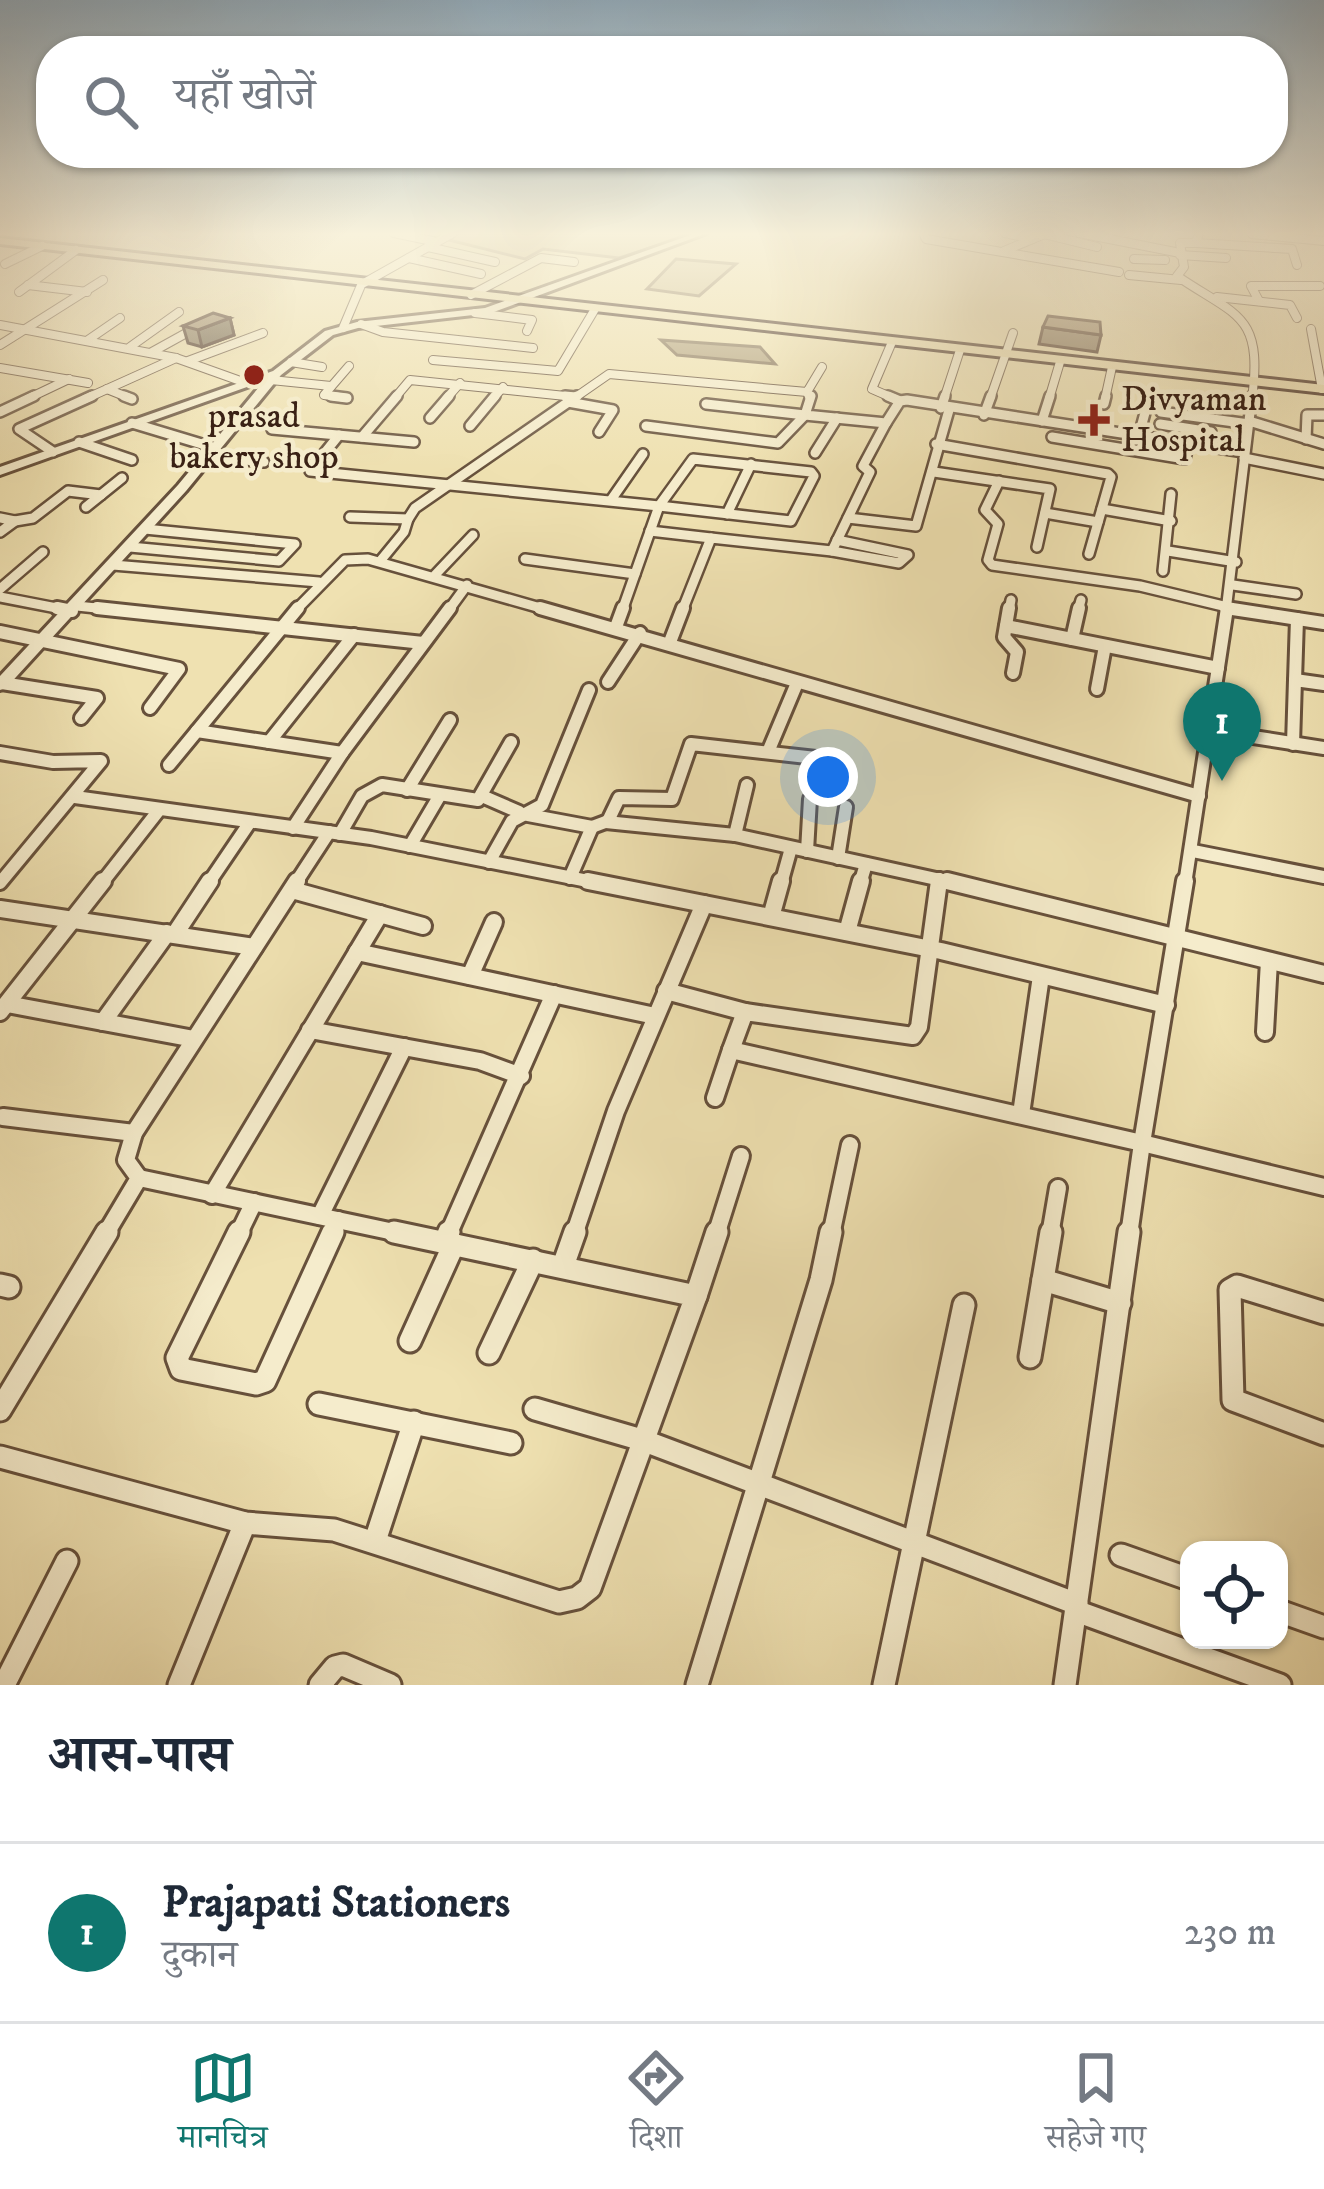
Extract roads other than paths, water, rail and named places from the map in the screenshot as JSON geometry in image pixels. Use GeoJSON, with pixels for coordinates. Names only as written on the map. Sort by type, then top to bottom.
{"type":"FeatureCollection","features":[{"type":"Feature","properties":{"kind":"main road"},"geometry":{"type":"LineString","coordinates":[[620,312],[1323,389]]}},
{"type":"Feature","properties":{"kind":"street"},"geometry":{"type":"LineString","coordinates":[[0,345],[55,312]]}},
{"type":"Feature","properties":{"kind":"street"},"geometry":{"type":"LineString","coordinates":[[130,347],[179,312]]}},
{"type":"Feature","properties":{"kind":"street"},"geometry":{"type":"LineString","coordinates":[[343,328],[350,312]]}},
{"type":"Feature","properties":{"kind":"street"},"geometry":{"type":"LineString","coordinates":[[481,315],[491,312]]}},
{"type":"Feature","properties":{"kind":"street"},"geometry":{"type":"LineString","coordinates":[[433,360],[558,371],[594,312]]}},
{"type":"Feature","properties":{"kind":"street"},"geometry":{"type":"LineString","coordinates":[[1065,1685],[1142,1143],[1244,504],[1252,383],[1245,325],[1231,312]]}},
{"type":"Feature","properties":{"kind":"street"},"geometry":{"type":"LineString","coordinates":[[1294,312],[1297,318]]}},
{"type":"Feature","properties":{"kind":"street"},"geometry":{"type":"LineString","coordinates":[[1,684],[130,547],[291,362],[343,328],[481,315],[532,320],[527,331]]}},
{"type":"Feature","properties":{"kind":"street"},"geometry":{"type":"LineString","coordinates":[[152,352],[213,316]]}},
{"type":"Feature","properties":{"kind":"street"},"geometry":{"type":"LineString","coordinates":[[88,340],[120,318]]}},
{"type":"Feature","properties":{"kind":"street"},"geometry":{"type":"LineString","coordinates":[[0,326],[152,352],[246,382]]}},
{"type":"Feature","properties":{"kind":"street"},"geometry":{"type":"LineString","coordinates":[[366,326],[532,348]]}},
{"type":"Feature","properties":{"kind":"street"},"geometry":{"type":"LineString","coordinates":[[1310,328],[1323,389]]}},
{"type":"Feature","properties":{"kind":"street"},"geometry":{"type":"LineString","coordinates":[[0,440],[107,389],[182,359],[226,351],[263,333]]}},
{"type":"Feature","properties":{"kind":"street"},"geometry":{"type":"LineString","coordinates":[[984,415],[1012,333]]}},
{"type":"Feature","properties":{"kind":"street"},"geometry":{"type":"LineString","coordinates":[[892,342],[872,389],[900,401],[1188,442],[1324,474]]}},
{"type":"Feature","properties":{"kind":"street"},"geometry":{"type":"LineString","coordinates":[[848,518],[914,527],[934,472],[931,465],[960,350]]}},
{"type":"Feature","properties":{"kind":"street"},"geometry":{"type":"LineString","coordinates":[[291,362],[322,367]]}},
{"type":"Feature","properties":{"kind":"street"},"geometry":{"type":"LineString","coordinates":[[1042,421],[1060,362]]}},
{"type":"Feature","properties":{"kind":"street"},"geometry":{"type":"LineString","coordinates":[[346,398],[324,396],[350,366]]}},
{"type":"Feature","properties":{"kind":"street"},"geometry":{"type":"LineString","coordinates":[[0,368],[88,383]]}},
{"type":"Feature","properties":{"kind":"street"},"geometry":{"type":"LineString","coordinates":[[807,392],[822,368]]}},
{"type":"Feature","properties":{"kind":"street"},"geometry":{"type":"LineString","coordinates":[[1104,404],[1112,368]]}},
{"type":"Feature","properties":{"kind":"street"},"geometry":{"type":"LineString","coordinates":[[381,560],[404,532],[408,519],[447,486],[609,374],[811,396],[805,415],[780,442],[646,426]]}},
{"type":"Feature","properties":{"kind":"street"},"geometry":{"type":"LineString","coordinates":[[0,471],[246,382],[274,377],[331,386]]}},
{"type":"Feature","properties":{"kind":"street"},"geometry":{"type":"LineString","coordinates":[[0,413],[69,379]]}},
{"type":"Feature","properties":{"kind":"street"},"geometry":{"type":"LineString","coordinates":[[362,437],[408,381],[503,387],[613,410],[599,432]]}},
{"type":"Feature","properties":{"kind":"street"},"geometry":{"type":"LineString","coordinates":[[430,418],[460,383]]}},
{"type":"Feature","properties":{"kind":"street"},"geometry":{"type":"LineString","coordinates":[[716,383],[705,407],[886,424]]}},
{"type":"Feature","properties":{"kind":"street"},"geometry":{"type":"LineString","coordinates":[[470,426],[503,387]]}},
{"type":"Feature","properties":{"kind":"street"},"geometry":{"type":"LineString","coordinates":[[107,389],[132,399]]}},
{"type":"Feature","properties":{"kind":"street"},"geometry":{"type":"LineString","coordinates":[[1139,435],[1149,398]]}},
{"type":"Feature","properties":{"kind":"street"},"geometry":{"type":"LineString","coordinates":[[835,545],[870,472],[863,466],[900,401]]}},
{"type":"Feature","properties":{"kind":"street"},"geometry":{"type":"LineString","coordinates":[[66,407],[85,414]]}},
{"type":"Feature","properties":{"kind":"street"},"geometry":{"type":"LineString","coordinates":[[0,413],[53,452]]}},
{"type":"Feature","properties":{"kind":"street"},"geometry":{"type":"LineString","coordinates":[[728,437],[754,413]]}},
{"type":"Feature","properties":{"kind":"street"},"geometry":{"type":"LineString","coordinates":[[1306,439],[1307,415],[1324,415]]}},
{"type":"Feature","properties":{"kind":"street"},"geometry":{"type":"LineString","coordinates":[[997,434],[1008,417]]}},
{"type":"Feature","properties":{"kind":"street"},"geometry":{"type":"LineString","coordinates":[[240,418],[273,421],[272,429],[413,442]]}},
{"type":"Feature","properties":{"kind":"street"},"geometry":{"type":"LineString","coordinates":[[815,453],[837,418]]}},
{"type":"Feature","properties":{"kind":"street"},"geometry":{"type":"LineString","coordinates":[[1211,432],[1161,418],[1249,423],[1324,444]]}},
{"type":"Feature","properties":{"kind":"street"},"geometry":{"type":"LineString","coordinates":[[686,430],[695,420]]}},
{"type":"Feature","properties":{"kind":"street"},"geometry":{"type":"LineString","coordinates":[[131,424],[212,452],[264,462]]}},
{"type":"Feature","properties":{"kind":"street"},"geometry":{"type":"LineString","coordinates":[[1052,437],[1185,459],[1189,428]]}},
{"type":"Feature","properties":{"kind":"street"},"geometry":{"type":"LineString","coordinates":[[340,435],[310,471],[791,521]]}},
{"type":"Feature","properties":{"kind":"street"},"geometry":{"type":"LineString","coordinates":[[79,442],[132,460]]}},
{"type":"Feature","properties":{"kind":"street"},"geometry":{"type":"LineString","coordinates":[[936,444],[1111,477],[1089,554]]}},
{"type":"Feature","properties":{"kind":"street"},"geometry":{"type":"LineString","coordinates":[[254,473],[274,451]]}},
{"type":"Feature","properties":{"kind":"street"},"geometry":{"type":"LineString","coordinates":[[611,500],[643,454]]}},
{"type":"Feature","properties":{"kind":"street"},"geometry":{"type":"LineString","coordinates":[[616,627],[658,506],[692,459],[813,474],[782,543]]}},
{"type":"Feature","properties":{"kind":"street"},"geometry":{"type":"LineString","coordinates":[[727,514],[751,464]]}},
{"type":"Feature","properties":{"kind":"street"},"geometry":{"type":"LineString","coordinates":[[934,472],[1049,489],[1036,548]]}},
{"type":"Feature","properties":{"kind":"street"},"geometry":{"type":"LineString","coordinates":[[86,507],[122,478]]}},
{"type":"Feature","properties":{"kind":"street"},"geometry":{"type":"LineString","coordinates":[[999,481],[985,510],[998,524],[988,560],[992,565],[1129,584],[1229,609],[1324,623]]}},
{"type":"Feature","properties":{"kind":"street"},"geometry":{"type":"LineString","coordinates":[[0,518],[33,518],[68,491],[100,495]]}},
{"type":"Feature","properties":{"kind":"street"},"geometry":{"type":"LineString","coordinates":[[1163,571],[1171,494]]}},
{"type":"Feature","properties":{"kind":"street"},"geometry":{"type":"LineString","coordinates":[[1045,513],[1171,521]]}},
{"type":"Feature","properties":{"kind":"street"},"geometry":{"type":"LineString","coordinates":[[350,517],[408,519]]}},
{"type":"Feature","properties":{"kind":"street"},"geometry":{"type":"LineString","coordinates":[[0,532],[15,521]]}},
{"type":"Feature","properties":{"kind":"street"},"geometry":{"type":"LineString","coordinates":[[130,547],[279,561],[295,544],[145,529]]}},
{"type":"Feature","properties":{"kind":"street"},"geometry":{"type":"LineString","coordinates":[[650,531],[835,545],[908,555],[899,563],[835,545]]}},
{"type":"Feature","properties":{"kind":"street"},"geometry":{"type":"LineString","coordinates":[[434,575],[473,535]]}},
{"type":"Feature","properties":{"kind":"street"},"geometry":{"type":"LineString","coordinates":[[670,642],[711,538]]}},
{"type":"Feature","properties":{"kind":"street"},"geometry":{"type":"LineString","coordinates":[[0,593],[44,551]]}},
{"type":"Feature","properties":{"kind":"street"},"geometry":{"type":"LineString","coordinates":[[1168,551],[1236,562]]}},
{"type":"Feature","properties":{"kind":"street"},"geometry":{"type":"LineString","coordinates":[[526,559],[635,574]]}},
{"type":"Feature","properties":{"kind":"street"},"geometry":{"type":"LineString","coordinates":[[169,765],[319,582],[345,560],[381,560],[1199,796]]}},
{"type":"Feature","properties":{"kind":"street"},"geometry":{"type":"LineString","coordinates":[[113,565],[319,582]]}},
{"type":"Feature","properties":{"kind":"street"},"geometry":{"type":"LineString","coordinates":[[293,828],[342,753],[467,585]]}},
{"type":"Feature","properties":{"kind":"street"},"geometry":{"type":"LineString","coordinates":[[1233,585],[1296,594]]}},
{"type":"Feature","properties":{"kind":"street"},"geometry":{"type":"LineString","coordinates":[[0,593],[74,608],[423,643]]}},
{"type":"Feature","properties":{"kind":"street"},"geometry":{"type":"LineString","coordinates":[[1072,639],[1081,600]]}},
{"type":"Feature","properties":{"kind":"street"},"geometry":{"type":"LineString","coordinates":[[1011,601],[1005,639],[1017,652],[1012,673]]}},
{"type":"Feature","properties":{"kind":"street"},"geometry":{"type":"LineString","coordinates":[[1293,743],[1297,619]]}},
{"type":"Feature","properties":{"kind":"street"},"geometry":{"type":"LineString","coordinates":[[1006,626],[1218,668]]}},
{"type":"Feature","properties":{"kind":"street"},"geometry":{"type":"LineString","coordinates":[[0,632],[179,669],[149,707]]}},
{"type":"Feature","properties":{"kind":"street"},"geometry":{"type":"LineString","coordinates":[[608,682],[640,634]]}},
{"type":"Feature","properties":{"kind":"street"},"geometry":{"type":"LineString","coordinates":[[268,742],[354,635]]}},
{"type":"Feature","properties":{"kind":"street"},"geometry":{"type":"LineString","coordinates":[[1097,689],[1105,646]]}},
{"type":"Feature","properties":{"kind":"street"},"geometry":{"type":"LineString","coordinates":[[1295,680],[1324,684]]}},
{"type":"Feature","properties":{"kind":"street"},"geometry":{"type":"LineString","coordinates":[[768,752],[797,683]]}},
{"type":"Feature","properties":{"kind":"street"},"geometry":{"type":"LineString","coordinates":[[1,684],[97,698],[81,718]]}},
{"type":"Feature","properties":{"kind":"street"},"geometry":{"type":"LineString","coordinates":[[489,862],[512,821],[542,806],[589,690]]}},
{"type":"Feature","properties":{"kind":"street"},"geometry":{"type":"LineString","coordinates":[[407,790],[450,720]]}},
{"type":"Feature","properties":{"kind":"street"},"geometry":{"type":"LineString","coordinates":[[1208,730],[1324,748]]}},
{"type":"Feature","properties":{"kind":"street"},"geometry":{"type":"LineString","coordinates":[[196,731],[342,753]]}},
{"type":"Feature","properties":{"kind":"street"},"geometry":{"type":"LineString","coordinates":[[511,742],[482,796],[471,801],[371,788],[254,947],[134,1133],[126,1160],[140,1178],[695,1296]]}},
{"type":"Feature","properties":{"kind":"street"},"geometry":{"type":"LineString","coordinates":[[569,878],[619,798],[672,799],[691,744],[816,758]]}},
{"type":"Feature","properties":{"kind":"street"},"geometry":{"type":"LineString","coordinates":[[0,753],[53,762],[99,759],[101,763],[0,884]]}},
{"type":"Feature","properties":{"kind":"street"},"geometry":{"type":"LineString","coordinates":[[735,835],[747,785]]}},
{"type":"Feature","properties":{"kind":"street"},"geometry":{"type":"LineString","coordinates":[[75,796],[410,846],[932,949],[1166,1005]]}},
{"type":"Feature","properties":{"kind":"street"},"geometry":{"type":"LineString","coordinates":[[410,846],[440,796]]}},
{"type":"Feature","properties":{"kind":"street"},"geometry":{"type":"LineString","coordinates":[[482,796],[521,813],[598,825],[735,835],[939,879],[1324,974]]}},
{"type":"Feature","properties":{"kind":"street"},"geometry":{"type":"LineString","coordinates":[[771,917],[799,850],[810,799]]}},
{"type":"Feature","properties":{"kind":"street"},"geometry":{"type":"LineString","coordinates":[[838,858],[846,807]]}},
{"type":"Feature","properties":{"kind":"street"},"geometry":{"type":"LineString","coordinates":[[4,1008],[159,810]]}},
{"type":"Feature","properties":{"kind":"street"},"geometry":{"type":"LineString","coordinates":[[104,1022],[250,822]]}},
{"type":"Feature","properties":{"kind":"street"},"geometry":{"type":"LineString","coordinates":[[1192,850],[1324,878]]}},
{"type":"Feature","properties":{"kind":"street"},"geometry":{"type":"LineString","coordinates":[[848,932],[866,864]]}},
{"type":"Feature","properties":{"kind":"street"},"geometry":{"type":"LineString","coordinates":[[666,991],[745,1012],[913,1036],[919,1028],[939,879]]}},
{"type":"Feature","properties":{"kind":"street"},"geometry":{"type":"LineString","coordinates":[[292,890],[423,926]]}},
{"type":"Feature","properties":{"kind":"street"},"geometry":{"type":"LineString","coordinates":[[562,1266],[655,1016],[704,904]]}},
{"type":"Feature","properties":{"kind":"street"},"geometry":{"type":"LineString","coordinates":[[0,909],[254,947]]}},
{"type":"Feature","properties":{"kind":"street"},"geometry":{"type":"LineString","coordinates":[[212,1195],[380,914]]}},
{"type":"Feature","properties":{"kind":"street"},"geometry":{"type":"LineString","coordinates":[[470,976],[494,922]]}},
{"type":"Feature","properties":{"kind":"street"},"geometry":{"type":"LineString","coordinates":[[357,952],[655,1016]]}},
{"type":"Feature","properties":{"kind":"street"},"geometry":{"type":"LineString","coordinates":[[1265,1032],[1269,961]]}},
{"type":"Feature","properties":{"kind":"street"},"geometry":{"type":"LineString","coordinates":[[1021,1114],[1041,976]]}},
{"type":"Feature","properties":{"kind":"street"},"geometry":{"type":"LineString","coordinates":[[410,1341],[554,994]]}},
{"type":"Feature","properties":{"kind":"street"},"geometry":{"type":"LineString","coordinates":[[4,1008],[194,1039]]}},
{"type":"Feature","properties":{"kind":"street"},"geometry":{"type":"LineString","coordinates":[[715,1098],[745,1012]]}},
{"type":"Feature","properties":{"kind":"street"},"geometry":{"type":"LineString","coordinates":[[310,1030],[480,1061],[520,1076]]}},
{"type":"Feature","properties":{"kind":"street"},"geometry":{"type":"LineString","coordinates":[[254,1202],[177,1358],[181,1369],[256,1384],[265,1381],[404,1046]]}},
{"type":"Feature","properties":{"kind":"street"},"geometry":{"type":"LineString","coordinates":[[731,1050],[1324,1187]]}},
{"type":"Feature","properties":{"kind":"street"},"geometry":{"type":"LineString","coordinates":[[3,1117],[134,1133]]}},
{"type":"Feature","properties":{"kind":"street"},"geometry":{"type":"LineString","coordinates":[[697,1685],[821,1280],[850,1145]]}},
{"type":"Feature","properties":{"kind":"street"},"geometry":{"type":"LineString","coordinates":[[0,1457],[244,1522],[334,1530],[568,1602],[590,1588],[741,1156]]}},
{"type":"Feature","properties":{"kind":"street"},"geometry":{"type":"LineString","coordinates":[[0,1410],[140,1178]]}},
{"type":"Feature","properties":{"kind":"street"},"geometry":{"type":"LineString","coordinates":[[1030,1357],[1058,1188]]}},
{"type":"Feature","properties":{"kind":"street"},"geometry":{"type":"LineString","coordinates":[[490,1353],[533,1260]]}},
{"type":"Feature","properties":{"kind":"street"},"geometry":{"type":"LineString","coordinates":[[1043,1280],[1120,1303]]}},
{"type":"Feature","properties":{"kind":"street"},"geometry":{"type":"LineString","coordinates":[[1324,1313],[1237,1286],[1230,1290],[1233,1400],[1324,1434]]}},
{"type":"Feature","properties":{"kind":"street"},"geometry":{"type":"LineString","coordinates":[[884,1685],[964,1305]]}},
{"type":"Feature","properties":{"kind":"street"},"geometry":{"type":"LineString","coordinates":[[319,1404],[511,1443]]}},
{"type":"Feature","properties":{"kind":"street"},"geometry":{"type":"LineString","coordinates":[[536,1409],[642,1440],[1280,1685]]}},
{"type":"Feature","properties":{"kind":"street"},"geometry":{"type":"LineString","coordinates":[[375,1541],[414,1422]]}},
{"type":"Feature","properties":{"kind":"street"},"geometry":{"type":"LineString","coordinates":[[179,1685],[244,1522]]}},
{"type":"Feature","properties":{"kind":"street"},"geometry":{"type":"LineString","coordinates":[[1121,1555],[1180,1576]]}},
{"type":"Feature","properties":{"kind":"street"},"geometry":{"type":"LineString","coordinates":[[4,1685],[67,1561]]}},
{"type":"Feature","properties":{"kind":"street"},"geometry":{"type":"LineString","coordinates":[[1288,1614],[1324,1628]]}},
{"type":"Feature","properties":{"kind":"street"},"geometry":{"type":"LineString","coordinates":[[320,1685],[335,1666],[343,1665],[390,1685]]}},
{"type":"Feature","properties":{"kind":"place","name":"prasad bakery shop"},"geometry":{"type":"Point","coordinates":[254,375]}},
{"type":"Feature","properties":{"kind":"place","name":"Divyaman Hospital"},"geometry":{"type":"Point","coordinates":[1094,420]}},
{"type":"Feature","properties":{"kind":"place","name":"Prajapati Stationers"},"geometry":{"type":"Point","coordinates":[1222,781]}}]}
